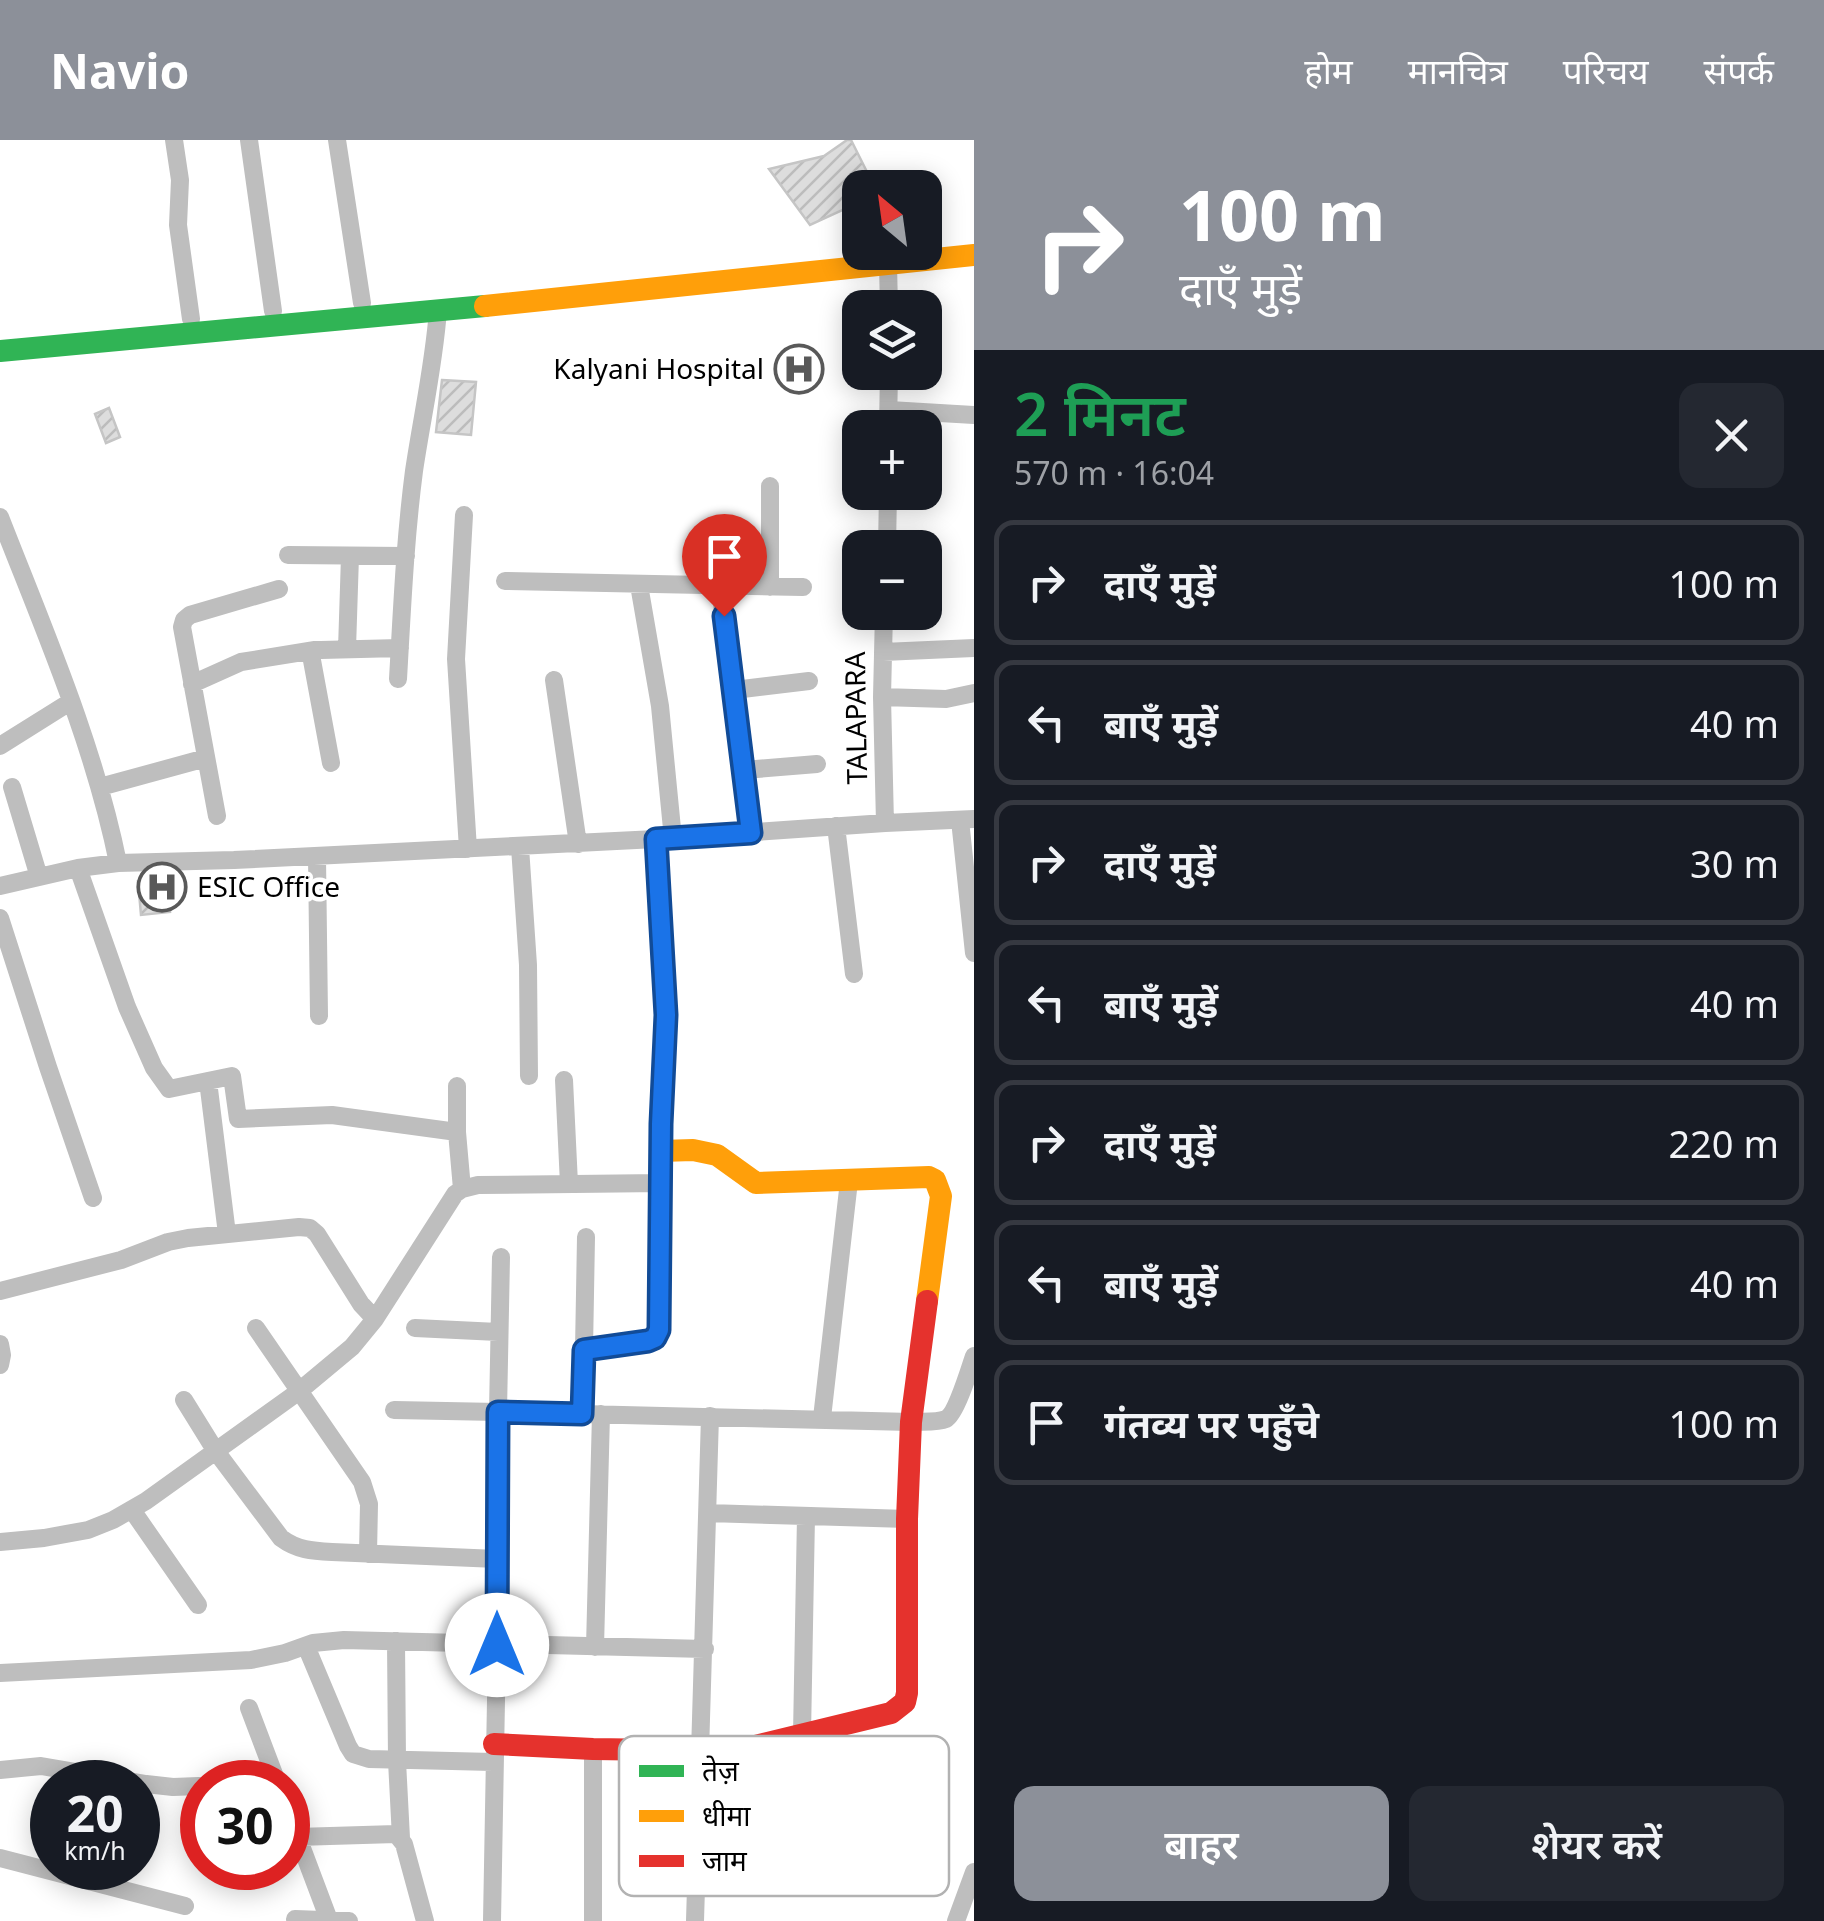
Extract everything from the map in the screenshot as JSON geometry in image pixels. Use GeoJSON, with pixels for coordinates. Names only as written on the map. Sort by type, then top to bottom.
{"type":"FeatureCollection","features":[{"type":"Feature","properties":{"kind":"main road"},"geometry":{"type":"LineString","coordinates":[[942,245],[974,242]]}},
{"type":"Feature","properties":{"kind":"main road"},"geometry":{"type":"LineString","coordinates":[[942,256],[974,255]]}},
{"type":"Feature","properties":{"kind":"main road"},"geometry":{"type":"LineString","coordinates":[[0,337],[842,261]]}},
{"type":"Feature","properties":{"kind":"main road"},"geometry":{"type":"LineString","coordinates":[[0,351],[438,310],[842,262]]}},
{"type":"Feature","properties":{"kind":"main road"},"geometry":{"type":"LineString","coordinates":[[661,1151],[710,1152],[756,1183],[929,1177],[939,1186],[912,1422],[906,1520],[905,1702],[891,1713],[798,1736]]}},
{"type":"Feature","properties":{"kind":"main road"},"geometry":{"type":"LineString","coordinates":[[494,1753],[619,1749]]}},
{"type":"Feature","properties":{"kind":"street"},"geometry":{"type":"LineString","coordinates":[[174,140],[180,180],[178,225],[191,319]]}},
{"type":"Feature","properties":{"kind":"street"},"geometry":{"type":"LineString","coordinates":[[250,140],[274,311]]}},
{"type":"Feature","properties":{"kind":"street"},"geometry":{"type":"LineString","coordinates":[[337,140],[362,302]]}},
{"type":"Feature","properties":{"kind":"street"},"geometry":{"type":"LineString","coordinates":[[398,679],[414,471],[438,310]]}},
{"type":"Feature","properties":{"kind":"street"},"geometry":{"type":"LineString","coordinates":[[942,416],[974,415]]}},
{"type":"Feature","properties":{"kind":"street"},"geometry":{"type":"LineString","coordinates":[[770,486],[770,587]]}},
{"type":"Feature","properties":{"kind":"street"},"geometry":{"type":"LineString","coordinates":[[464,515],[456,658],[468,849]]}},
{"type":"Feature","properties":{"kind":"street"},"geometry":{"type":"LineString","coordinates":[[0,517],[100,788],[118,863]]}},
{"type":"Feature","properties":{"kind":"street"},"geometry":{"type":"LineString","coordinates":[[288,555],[406,556]]}},
{"type":"Feature","properties":{"kind":"street"},"geometry":{"type":"LineString","coordinates":[[347,649],[350,556]]}},
{"type":"Feature","properties":{"kind":"street"},"geometry":{"type":"LineString","coordinates":[[505,581],[803,587]]}},
{"type":"Feature","properties":{"kind":"street"},"geometry":{"type":"LineString","coordinates":[[584,1350],[648,1341],[659,1330],[666,1015],[664,839],[660,706],[640,585]]}},
{"type":"Feature","properties":{"kind":"street"},"geometry":{"type":"LineString","coordinates":[[720,587],[751,833]]}},
{"type":"Feature","properties":{"kind":"street"},"geometry":{"type":"LineString","coordinates":[[216,816],[183,639],[184,620],[280,589]]}},
{"type":"Feature","properties":{"kind":"street","name":"TALAPARA"},"geometry":{"type":"LineString","coordinates":[[884,630],[885,822]]}},
{"type":"Feature","properties":{"kind":"street"},"geometry":{"type":"LineString","coordinates":[[192,684],[241,662],[315,650],[400,648]]}},
{"type":"Feature","properties":{"kind":"street"},"geometry":{"type":"LineString","coordinates":[[883,652],[974,648]]}},
{"type":"Feature","properties":{"kind":"street"},"geometry":{"type":"LineString","coordinates":[[315,650],[311,662],[331,763]]}},
{"type":"Feature","properties":{"kind":"street"},"geometry":{"type":"LineString","coordinates":[[554,680],[578,844]]}},
{"type":"Feature","properties":{"kind":"street"},"geometry":{"type":"LineString","coordinates":[[734,690],[809,681]]}},
{"type":"Feature","properties":{"kind":"street"},"geometry":{"type":"LineString","coordinates":[[882,698],[946,698],[974,693]]}},
{"type":"Feature","properties":{"kind":"street"},"geometry":{"type":"LineString","coordinates":[[0,746],[70,702]]}},
{"type":"Feature","properties":{"kind":"street"},"geometry":{"type":"LineString","coordinates":[[100,788],[206,758]]}},
{"type":"Feature","properties":{"kind":"street"},"geometry":{"type":"LineString","coordinates":[[744,770],[817,764]]}},
{"type":"Feature","properties":{"kind":"street"},"geometry":{"type":"LineString","coordinates":[[12,787],[39,877]]}},
{"type":"Feature","properties":{"kind":"street"},"geometry":{"type":"LineString","coordinates":[[0,886],[118,863],[578,844],[967,819],[974,953]]}},
{"type":"Feature","properties":{"kind":"street"},"geometry":{"type":"LineString","coordinates":[[836,826],[854,974]]}},
{"type":"Feature","properties":{"kind":"street"},"geometry":{"type":"LineString","coordinates":[[520,846],[528,966],[529,1076]]}},
{"type":"Feature","properties":{"kind":"street"},"geometry":{"type":"LineString","coordinates":[[316,856],[319,1016]]}},
{"type":"Feature","properties":{"kind":"street"},"geometry":{"type":"LineString","coordinates":[[78,868],[127,1007],[154,1068],[170,1089],[232,1076],[238,1119],[332,1115],[457,1132]]}},
{"type":"Feature","properties":{"kind":"street"},"geometry":{"type":"LineString","coordinates":[[0,918],[94,1198]]}},
{"type":"Feature","properties":{"kind":"street"},"geometry":{"type":"LineString","coordinates":[[564,1080],[568,1184]]}},
{"type":"Feature","properties":{"kind":"street"},"geometry":{"type":"LineString","coordinates":[[208,1081],[227,1234]]}},
{"type":"Feature","properties":{"kind":"street"},"geometry":{"type":"LineString","coordinates":[[457,1086],[462,1189]]}},
{"type":"Feature","properties":{"kind":"street"},"geometry":{"type":"LineString","coordinates":[[822,1418],[849,1180]]}},
{"type":"Feature","properties":{"kind":"street"},"geometry":{"type":"LineString","coordinates":[[0,1542],[88,1530],[132,1510],[298,1392],[352,1347],[462,1189],[478,1185],[661,1184]]}},
{"type":"Feature","properties":{"kind":"street"},"geometry":{"type":"LineString","coordinates":[[0,1291],[122,1260],[168,1242],[299,1226],[317,1234],[374,1319]]}},
{"type":"Feature","properties":{"kind":"street"},"geometry":{"type":"LineString","coordinates":[[586,1237],[584,1350],[591,1414],[595,1647]]}},
{"type":"Feature","properties":{"kind":"street"},"geometry":{"type":"LineString","coordinates":[[492,1921],[501,1257]]}},
{"type":"Feature","properties":{"kind":"street"},"geometry":{"type":"LineString","coordinates":[[256,1328],[362,1482],[369,1504],[368,1554]]}},
{"type":"Feature","properties":{"kind":"street"},"geometry":{"type":"LineString","coordinates":[[415,1328],[498,1332]]}},
{"type":"Feature","properties":{"kind":"street"},"geometry":{"type":"LineString","coordinates":[[0,1344],[0,1365]]}},
{"type":"Feature","properties":{"kind":"street"},"geometry":{"type":"LineString","coordinates":[[394,1410],[941,1420],[951,1416],[974,1356]]}},
{"type":"Feature","properties":{"kind":"street"},"geometry":{"type":"LineString","coordinates":[[184,1400],[215,1450],[281,1538],[293,1546],[368,1554],[497,1559]]}},
{"type":"Feature","properties":{"kind":"street"},"geometry":{"type":"LineString","coordinates":[[701,1736],[710,1416]]}},
{"type":"Feature","properties":{"kind":"street"},"geometry":{"type":"LineString","coordinates":[[132,1510],[198,1605]]}},
{"type":"Feature","properties":{"kind":"street"},"geometry":{"type":"LineString","coordinates":[[708,1513],[906,1520]]}},
{"type":"Feature","properties":{"kind":"street"},"geometry":{"type":"LineString","coordinates":[[802,1735],[806,1516]]}},
{"type":"Feature","properties":{"kind":"street"},"geometry":{"type":"LineString","coordinates":[[0,1674],[251,1660],[327,1640],[705,1649]]}},
{"type":"Feature","properties":{"kind":"street"},"geometry":{"type":"LineString","coordinates":[[396,1641],[401,1838],[425,1921]]}},
{"type":"Feature","properties":{"kind":"street"},"geometry":{"type":"LineString","coordinates":[[306,1646],[353,1754],[397,1761],[494,1753]]}},
{"type":"Feature","properties":{"kind":"street"},"geometry":{"type":"LineString","coordinates":[[249,1708],[269,1760]]}},
{"type":"Feature","properties":{"kind":"street"},"geometry":{"type":"LineString","coordinates":[[593,1749],[594,1921]]}},
{"type":"Feature","properties":{"kind":"street"},"geometry":{"type":"LineString","coordinates":[[0,1770],[41,1766],[180,1786]]}},
{"type":"Feature","properties":{"kind":"street"},"geometry":{"type":"LineString","coordinates":[[310,1836],[389,1833],[401,1838]]}},
{"type":"Feature","properties":{"kind":"street"},"geometry":{"type":"LineString","coordinates":[[0,1858],[185,1906]]}},
{"type":"Feature","properties":{"kind":"street"},"geometry":{"type":"LineString","coordinates":[[310,1871],[329,1920]]}},
{"type":"Feature","properties":{"kind":"street"},"geometry":{"type":"LineString","coordinates":[[956,1921],[974,1872]]}},
{"type":"Feature","properties":{"kind":"street"},"geometry":{"type":"LineString","coordinates":[[696,1921],[697,1896]]}},
{"type":"Feature","properties":{"kind":"street"},"geometry":{"type":"LineString","coordinates":[[295,1919],[349,1921]]}},
{"type":"Feature","properties":{"kind":"building"},"geometry":{"type":"Polygon","coordinates":[[[851,140],[866,170],[842,170],[842,210],[810,225],[769,169],[824,156],[851,140]]]}},
{"type":"Feature","properties":{"kind":"building"},"geometry":{"type":"Polygon","coordinates":[[[793,356],[814,357],[813,382],[792,381],[793,356]]]}},
{"type":"Feature","properties":{"kind":"building"},"geometry":{"type":"Polygon","coordinates":[[[442,380],[476,382],[471,435],[436,432],[442,380]]]}},
{"type":"Feature","properties":{"kind":"building"},"geometry":{"type":"Polygon","coordinates":[[[109,408],[120,437],[106,443],[95,414],[109,408]]]}},
{"type":"Feature","properties":{"kind":"building"},"geometry":{"type":"Polygon","coordinates":[[[167,878],[170,912],[141,915],[138,881],[167,878]]]}},
{"type":"Feature","properties":{"kind":"traffic: fast"},"geometry":{"type":"LineString","coordinates":[[0,351],[485,306]]}},
{"type":"Feature","properties":{"kind":"traffic: slow"},"geometry":{"type":"LineString","coordinates":[[485,306],[974,255]]}},
{"type":"Feature","properties":{"kind":"traffic: slow"},"geometry":{"type":"LineString","coordinates":[[661,1151],[693,1150],[717,1155],[756,1183],[929,1177],[935,1180],[941,1196],[927,1301]]}},
{"type":"Feature","properties":{"kind":"traffic: jam"},"geometry":{"type":"LineString","coordinates":[[797,1736],[891,1713],[905,1702],[911,1422],[927,1301]]}},
{"type":"Feature","properties":{"kind":"traffic: jam"},"geometry":{"type":"LineString","coordinates":[[494,1744],[619,1749]]}},
{"type":"Feature","properties":{"kind":"place","name":"Kalyani Hospital"},"geometry":{"type":"Point","coordinates":[799,369]}},
{"type":"Feature","properties":{"kind":"place","name":"ESIC Office"},"geometry":{"type":"Point","coordinates":[162,887]}},
{"type":"Feature","properties":{"kind":"route"},"geometry":{"type":"LineString","coordinates":[[497,1645],[498,1412],[582,1414],[584,1350],[648,1341],[659,1330],[666,1015],[656,839],[751,833],[724,616]]}}]}
